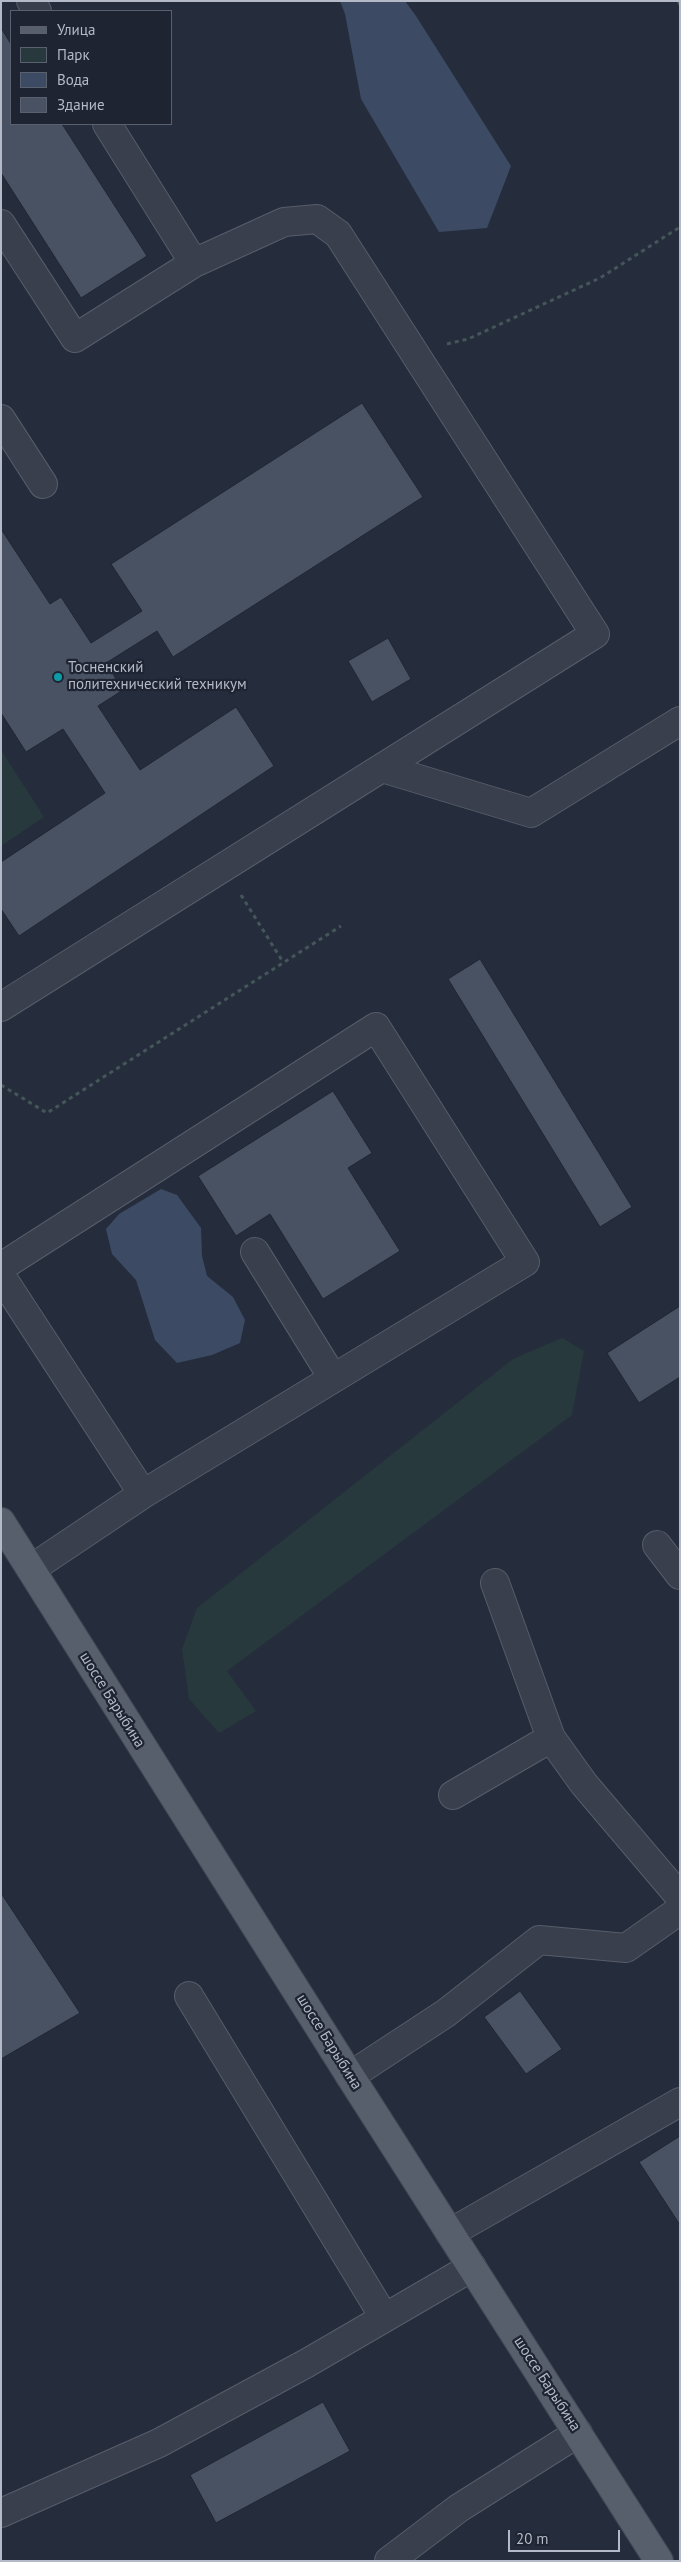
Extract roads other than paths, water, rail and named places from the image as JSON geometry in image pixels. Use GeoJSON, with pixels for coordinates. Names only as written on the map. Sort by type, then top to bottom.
{"type":"FeatureCollection","features":[{"type":"Feature","properties":{"kind":"main road","name":"шоссе Барыбина"},"geometry":{"type":"LineString","coordinates":[[1,1522],[450,2234],[659,2561]]}},
{"type":"Feature","properties":{"kind":"lane"},"geometry":{"type":"LineString","coordinates":[[108,125],[194,263]]}},
{"type":"Feature","properties":{"kind":"lane"},"geometry":{"type":"LineString","coordinates":[[1,224],[75,338],[194,263],[284,222],[316,219],[338,234],[595,634],[1,1007]]}},
{"type":"Feature","properties":{"kind":"lane"},"geometry":{"type":"LineString","coordinates":[[1,419],[43,484]]}},
{"type":"Feature","properties":{"kind":"lane"},"geometry":{"type":"LineString","coordinates":[[382,768],[531,813],[680,720]]}},
{"type":"Feature","properties":{"kind":"lane"},"geometry":{"type":"LineString","coordinates":[[1,1266],[376,1027],[525,1262],[143,1494],[31,1569]]}},
{"type":"Feature","properties":{"kind":"lane"},"geometry":{"type":"LineString","coordinates":[[255,1252],[333,1378]]}},
{"type":"Feature","properties":{"kind":"lane"},"geometry":{"type":"LineString","coordinates":[[1,1276],[143,1494]]}},
{"type":"Feature","properties":{"kind":"lane"},"geometry":{"type":"LineString","coordinates":[[657,1545],[680,1575]]}},
{"type":"Feature","properties":{"kind":"lane"},"geometry":{"type":"LineString","coordinates":[[495,1583],[550,1738],[584,1784],[680,1897]]}},
{"type":"Feature","properties":{"kind":"lane"},"geometry":{"type":"LineString","coordinates":[[453,1795],[550,1738]]}},
{"type":"Feature","properties":{"kind":"lane"},"geometry":{"type":"LineString","coordinates":[[350,2076],[446,2013],[538,1940],[626,1948],[680,1910]]}},
{"type":"Feature","properties":{"kind":"lane"},"geometry":{"type":"LineString","coordinates":[[189,1996],[384,2316]]}},
{"type":"Feature","properties":{"kind":"lane"},"geometry":{"type":"LineString","coordinates":[[450,2234],[680,2102]]}},
{"type":"Feature","properties":{"kind":"lane"},"geometry":{"type":"LineString","coordinates":[[1,2514],[159,2443],[307,2363],[384,2316],[472,2267]]}},
{"type":"Feature","properties":{"kind":"lane"},"geometry":{"type":"LineString","coordinates":[[388,2561],[459,2508],[578,2433]]}},
{"type":"Feature","properties":{"kind":"water"},"geometry":{"type":"Polygon","coordinates":[[[340,1],[405,1],[416,16],[511,166],[487,228],[439,232],[361,99],[345,14],[340,1]]]}},
{"type":"Feature","properties":{"kind":"water"},"geometry":{"type":"Polygon","coordinates":[[[161,1189],[177,1195],[201,1228],[202,1256],[207,1276],[233,1297],[245,1320],[240,1343],[212,1355],[177,1363],[155,1340],[136,1280],[112,1254],[106,1229],[119,1214],[161,1189]]]}},
{"type":"Feature","properties":{"kind":"place","name":"Тосненский политехнический техникум"},"geometry":{"type":"Point","coordinates":[58,677]}}]}
